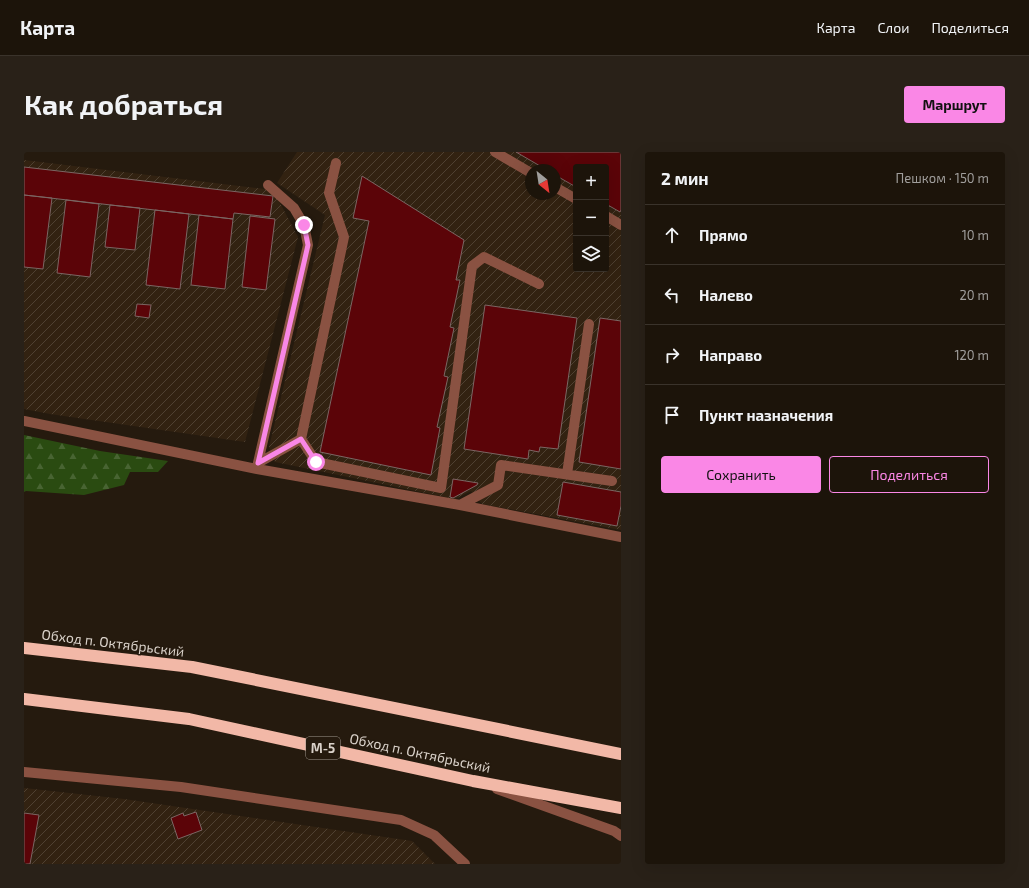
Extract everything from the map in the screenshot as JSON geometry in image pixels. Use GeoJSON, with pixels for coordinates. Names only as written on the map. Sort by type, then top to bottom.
{"type":"FeatureCollection","features":[{"type":"Feature","properties":{"kind":"highway","name":"Обход п. Октябрьский"},"geometry":{"type":"LineString","coordinates":[[24,648],[192,668],[621,754]]}},
{"type":"Feature","properties":{"kind":"highway","name":"Обход п. Октябрьский"},"geometry":{"type":"LineString","coordinates":[[24,699],[189,719],[473,781],[621,808]]}},
{"type":"Feature","properties":{"kind":"street"},"geometry":{"type":"LineString","coordinates":[[495,152],[525,170]]}},
{"type":"Feature","properties":{"kind":"street"},"geometry":{"type":"LineString","coordinates":[[336,163],[330,193],[344,237],[301,439],[316,462],[441,488],[472,266],[484,257],[539,284]]}},
{"type":"Feature","properties":{"kind":"street"},"geometry":{"type":"LineString","coordinates":[[258,466],[308,245],[304,225],[294,208],[268,185]]}},
{"type":"Feature","properties":{"kind":"street"},"geometry":{"type":"LineString","coordinates":[[561,190],[573,197]]}},
{"type":"Feature","properties":{"kind":"street"},"geometry":{"type":"LineString","coordinates":[[609,218],[621,225]]}},
{"type":"Feature","properties":{"kind":"street"},"geometry":{"type":"LineString","coordinates":[[567,474],[589,324]]}},
{"type":"Feature","properties":{"kind":"street"},"geometry":{"type":"LineString","coordinates":[[24,421],[621,537]]}},
{"type":"Feature","properties":{"kind":"street"},"geometry":{"type":"LineString","coordinates":[[258,466],[301,439]]}},
{"type":"Feature","properties":{"kind":"street"},"geometry":{"type":"LineString","coordinates":[[460,505],[498,485],[501,465],[612,481]]}},
{"type":"Feature","properties":{"kind":"street"},"geometry":{"type":"LineString","coordinates":[[24,772],[181,787],[401,820],[434,835],[465,864]]}},
{"type":"Feature","properties":{"kind":"street"},"geometry":{"type":"LineString","coordinates":[[473,781],[614,831],[621,836]]}},
{"type":"Feature","properties":{"kind":"shaded area"},"geometry":{"type":"Polygon","coordinates":[[[297,152],[621,152],[621,530],[482,504],[471,491],[455,499],[275,462],[269,447],[325,215],[277,183],[297,152]]]}},
{"type":"Feature","properties":{"kind":"shaded area"},"geometry":{"type":"Polygon","coordinates":[[[24,160],[265,189],[279,201],[298,237],[245,442],[24,409],[24,160]]]}},
{"type":"Feature","properties":{"kind":"shaded area"},"geometry":{"type":"Polygon","coordinates":[[[24,788],[124,799],[412,841],[435,864],[24,864],[24,788]]]}},
{"type":"Feature","properties":{"kind":"green space"},"geometry":{"type":"Polygon","coordinates":[[[24,435],[100,451],[168,461],[158,472],[130,472],[124,485],[84,495],[24,492],[24,435]]]}},
{"type":"Feature","properties":{"kind":"building"},"geometry":{"type":"Polygon","coordinates":[[[516,152],[621,152],[620,212],[609,206],[609,164],[573,164],[573,185],[561,178],[561,164],[537,164],[516,152]]]}},
{"type":"Feature","properties":{"kind":"building"},"geometry":{"type":"Polygon","coordinates":[[[24,167],[273,196],[270,217],[234,213],[233,219],[24,195],[24,167]]]}},
{"type":"Feature","properties":{"kind":"building"},"geometry":{"type":"Polygon","coordinates":[[[362,176],[464,240],[456,280],[460,280],[450,327],[454,328],[444,376],[448,377],[437,427],[440,428],[431,475],[320,452],[369,221],[353,218],[362,176]]]}},
{"type":"Feature","properties":{"kind":"building"},"geometry":{"type":"Polygon","coordinates":[[[24,195],[52,198],[43,269],[24,267],[24,195]]]}},
{"type":"Feature","properties":{"kind":"building"},"geometry":{"type":"Polygon","coordinates":[[[66,200],[99,204],[90,277],[57,273],[66,200]]]}},
{"type":"Feature","properties":{"kind":"building"},"geometry":{"type":"Polygon","coordinates":[[[110,205],[140,208],[135,250],[105,247],[110,205]]]}},
{"type":"Feature","properties":{"kind":"building"},"geometry":{"type":"Polygon","coordinates":[[[155,210],[189,214],[180,289],[146,285],[155,210]]]}},
{"type":"Feature","properties":{"kind":"building"},"geometry":{"type":"Polygon","coordinates":[[[199,215],[233,219],[225,289],[191,285],[199,215]]]}},
{"type":"Feature","properties":{"kind":"building"},"geometry":{"type":"Polygon","coordinates":[[[250,216],[275,219],[266,290],[242,287],[250,216]]]}},
{"type":"Feature","properties":{"kind":"building"},"geometry":{"type":"Polygon","coordinates":[[[137,304],[151,305],[149,318],[135,316],[137,304]]]}},
{"type":"Feature","properties":{"kind":"building"},"geometry":{"type":"Polygon","coordinates":[[[485,305],[577,318],[558,449],[540,447],[539,452],[529,450],[528,459],[464,449],[485,305]]]}},
{"type":"Feature","properties":{"kind":"building"},"geometry":{"type":"Polygon","coordinates":[[[600,318],[621,321],[621,469],[579,462],[600,318]]]}},
{"type":"Feature","properties":{"kind":"building"},"geometry":{"type":"Polygon","coordinates":[[[453,479],[478,483],[477,485],[453,498],[450,497],[453,479]]]}},
{"type":"Feature","properties":{"kind":"building"},"geometry":{"type":"Polygon","coordinates":[[[563,482],[621,492],[621,506],[617,526],[557,515],[563,482]]]}},
{"type":"Feature","properties":{"kind":"building"},"geometry":{"type":"Polygon","coordinates":[[[196,812],[202,830],[178,839],[171,818],[183,813],[184,816],[196,812]]]}},
{"type":"Feature","properties":{"kind":"building"},"geometry":{"type":"Polygon","coordinates":[[[24,813],[39,815],[30,864],[24,864],[24,813]]]}},
{"type":"Feature","properties":{"kind":"route"},"geometry":{"type":"LineString","coordinates":[[304,225],[308,245],[258,463],[301,439],[316,462]]}}]}
